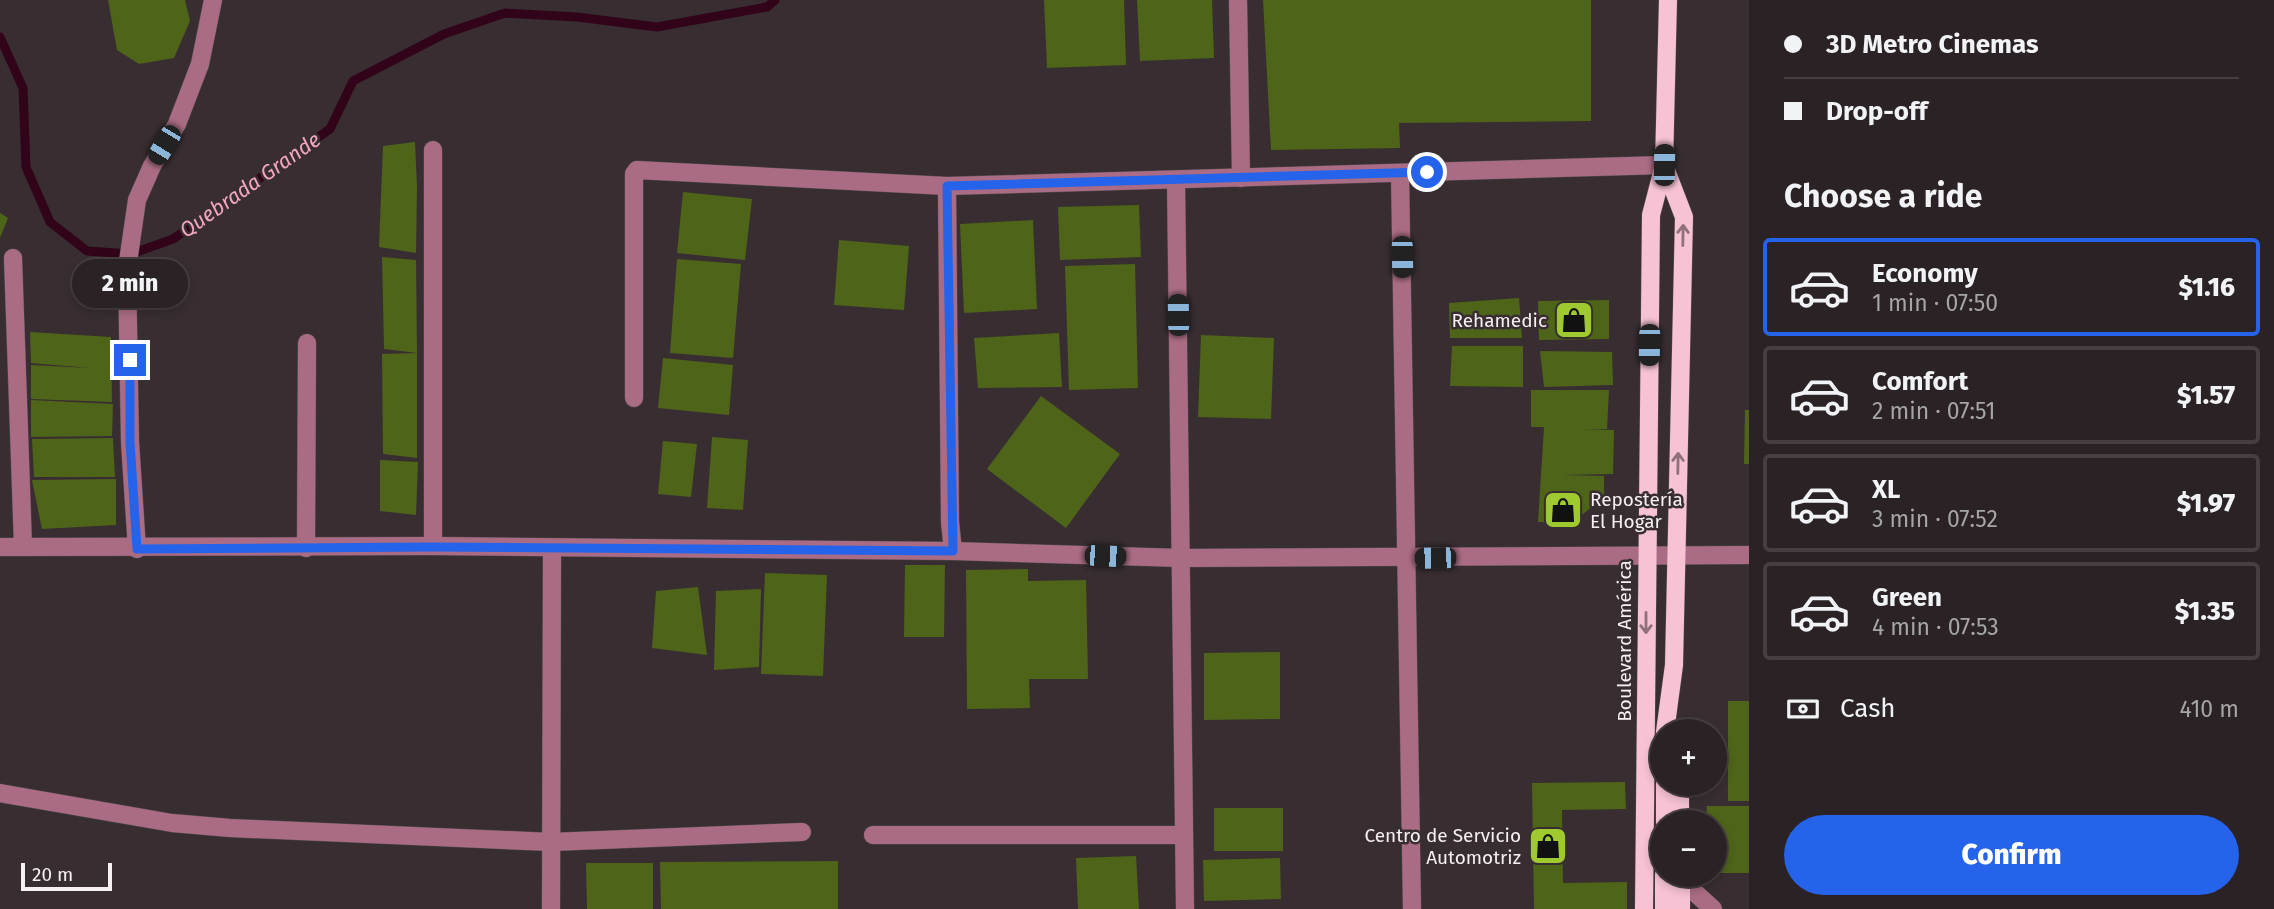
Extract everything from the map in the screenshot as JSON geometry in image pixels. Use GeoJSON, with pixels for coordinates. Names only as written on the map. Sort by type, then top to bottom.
{"type":"FeatureCollection","features":[{"type":"Feature","properties":{"kind":"main road","name":"Boulevard América"},"geometry":{"type":"LineString","coordinates":[[1644,909],[1651,215],[1664,165],[1668,0]]}},
{"type":"Feature","properties":{"kind":"main road","name":"Boulevard América"},"geometry":{"type":"LineString","coordinates":[[1664,165],[1684,217],[1674,665],[1667,719]]}},
{"type":"Feature","properties":{"kind":"main road"},"geometry":{"type":"LineString","coordinates":[[1674,665],[1676,719]]}},
{"type":"Feature","properties":{"kind":"main road"},"geometry":{"type":"LineString","coordinates":[[1664,909],[1672,887]]}},
{"type":"Feature","properties":{"kind":"main road"},"geometry":{"type":"LineString","coordinates":[[1678,887],[1681,909]]}},
{"type":"Feature","properties":{"kind":"street"},"geometry":{"type":"LineString","coordinates":[[137,549],[130,442],[127,269],[136,200],[177,124],[200,64],[213,0]]}},
{"type":"Feature","properties":{"kind":"street"},"geometry":{"type":"LineString","coordinates":[[1238,0],[1241,178]]}},
{"type":"Feature","properties":{"kind":"street"},"geometry":{"type":"LineString","coordinates":[[433,150],[433,547]]}},
{"type":"Feature","properties":{"kind":"street"},"geometry":{"type":"LineString","coordinates":[[634,398],[634,174],[637,170],[947,186],[1664,165]]}},
{"type":"Feature","properties":{"kind":"street"},"geometry":{"type":"LineString","coordinates":[[1400,173],[1409,559],[1412,909]]}},
{"type":"Feature","properties":{"kind":"street"},"geometry":{"type":"LineString","coordinates":[[1176,180],[1185,909]]}},
{"type":"Feature","properties":{"kind":"street"},"geometry":{"type":"LineString","coordinates":[[947,186],[953,551]]}},
{"type":"Feature","properties":{"kind":"street"},"geometry":{"type":"LineString","coordinates":[[13,258],[23,546]]}},
{"type":"Feature","properties":{"kind":"street"},"geometry":{"type":"LineString","coordinates":[[306,548],[307,343]]}},
{"type":"Feature","properties":{"kind":"street"},"geometry":{"type":"LineString","coordinates":[[0,547],[953,551],[1181,558],[1409,559],[1646,554],[1749,555]]}},
{"type":"Feature","properties":{"kind":"street"},"geometry":{"type":"LineString","coordinates":[[551,909],[552,548]]}},
{"type":"Feature","properties":{"kind":"street"},"geometry":{"type":"LineString","coordinates":[[0,793],[172,823],[230,828],[551,842],[802,832]]}},
{"type":"Feature","properties":{"kind":"street"},"geometry":{"type":"LineString","coordinates":[[873,835],[1184,835]]}},
{"type":"Feature","properties":{"kind":"street"},"geometry":{"type":"LineString","coordinates":[[1688,887],[1713,909]]}},
{"type":"Feature","properties":{"kind":"building"},"geometry":{"type":"Polygon","coordinates":[[[108,0],[185,0],[190,21],[174,58],[139,64],[117,50],[108,0]]]}},
{"type":"Feature","properties":{"kind":"building"},"geometry":{"type":"Polygon","coordinates":[[[1044,0],[1124,0],[1126,65],[1047,68],[1044,0]]]}},
{"type":"Feature","properties":{"kind":"building"},"geometry":{"type":"Polygon","coordinates":[[[1137,0],[1212,0],[1214,58],[1140,61],[1137,0]]]}},
{"type":"Feature","properties":{"kind":"building"},"geometry":{"type":"Polygon","coordinates":[[[1263,0],[1591,0],[1591,121],[1399,123],[1400,148],[1271,150],[1263,0]]]}},
{"type":"Feature","properties":{"kind":"building"},"geometry":{"type":"Polygon","coordinates":[[[415,142],[416,253],[379,247],[383,146],[415,142]]]}},
{"type":"Feature","properties":{"kind":"building"},"geometry":{"type":"Polygon","coordinates":[[[683,192],[752,199],[745,260],[677,253],[683,192]]]}},
{"type":"Feature","properties":{"kind":"building"},"geometry":{"type":"Polygon","coordinates":[[[1139,205],[1141,257],[1060,260],[1058,207],[1139,205]]]}},
{"type":"Feature","properties":{"kind":"building"},"geometry":{"type":"Polygon","coordinates":[[[0,213],[8,218],[0,238],[0,213]]]}},
{"type":"Feature","properties":{"kind":"building"},"geometry":{"type":"Polygon","coordinates":[[[1033,220],[1037,309],[964,313],[960,224],[1033,220]]]}},
{"type":"Feature","properties":{"kind":"building"},"geometry":{"type":"Polygon","coordinates":[[[839,240],[909,246],[904,310],[834,305],[839,240]]]}},
{"type":"Feature","properties":{"kind":"building"},"geometry":{"type":"Polygon","coordinates":[[[382,257],[416,260],[417,353],[384,349],[382,257]]]}},
{"type":"Feature","properties":{"kind":"building"},"geometry":{"type":"Polygon","coordinates":[[[677,259],[741,264],[733,358],[670,353],[677,259]]]}},
{"type":"Feature","properties":{"kind":"building"},"geometry":{"type":"Polygon","coordinates":[[[1135,264],[1138,388],[1069,390],[1065,266],[1135,264]]]}},
{"type":"Feature","properties":{"kind":"building"},"geometry":{"type":"Polygon","coordinates":[[[1519,298],[1522,338],[1450,338],[1449,303],[1519,298]]]}},
{"type":"Feature","properties":{"kind":"building","name":"Rehamedic"},"geometry":{"type":"Polygon","coordinates":[[[1609,300],[1609,339],[1539,340],[1538,301],[1609,300]]]}},
{"type":"Feature","properties":{"kind":"building"},"geometry":{"type":"Polygon","coordinates":[[[30,332],[111,337],[112,402],[31,399],[31,365],[90,368],[31,363],[30,332]]]}},
{"type":"Feature","properties":{"kind":"building"},"geometry":{"type":"Polygon","coordinates":[[[1059,333],[1062,387],[978,388],[974,338],[1059,333]]]}},
{"type":"Feature","properties":{"kind":"building"},"geometry":{"type":"Polygon","coordinates":[[[1201,335],[1274,338],[1271,419],[1198,417],[1201,335]]]}},
{"type":"Feature","properties":{"kind":"building"},"geometry":{"type":"Polygon","coordinates":[[[1452,346],[1523,346],[1523,387],[1450,386],[1452,346]]]}},
{"type":"Feature","properties":{"kind":"building"},"geometry":{"type":"Polygon","coordinates":[[[1540,351],[1612,352],[1613,385],[1544,387],[1540,351]]]}},
{"type":"Feature","properties":{"kind":"building"},"geometry":{"type":"Polygon","coordinates":[[[417,353],[417,458],[383,454],[382,354],[417,353]]]}},
{"type":"Feature","properties":{"kind":"building"},"geometry":{"type":"Polygon","coordinates":[[[663,358],[733,365],[729,415],[658,408],[663,358]]]}},
{"type":"Feature","properties":{"kind":"building"},"geometry":{"type":"Polygon","coordinates":[[[1531,390],[1609,390],[1607,429],[1583,429],[1614,430],[1613,474],[1563,475],[1604,476],[1604,497],[1572,523],[1538,522],[1544,427],[1531,427],[1531,390]]]}},
{"type":"Feature","properties":{"kind":"building"},"geometry":{"type":"Polygon","coordinates":[[[1041,396],[1120,454],[1066,528],[987,469],[1041,396]]]}},
{"type":"Feature","properties":{"kind":"building"},"geometry":{"type":"Polygon","coordinates":[[[31,400],[113,404],[112,436],[31,437],[31,400]]]}},
{"type":"Feature","properties":{"kind":"building"},"geometry":{"type":"Polygon","coordinates":[[[1745,410],[1749,410],[1749,464],[1744,464],[1745,410]]]}},
{"type":"Feature","properties":{"kind":"building"},"geometry":{"type":"Polygon","coordinates":[[[712,437],[748,440],[743,510],[707,508],[712,437]]]}},
{"type":"Feature","properties":{"kind":"building"},"geometry":{"type":"Polygon","coordinates":[[[113,438],[115,477],[34,477],[32,439],[113,438]]]}},
{"type":"Feature","properties":{"kind":"building"},"geometry":{"type":"Polygon","coordinates":[[[663,441],[697,444],[691,497],[658,494],[663,441]]]}},
{"type":"Feature","properties":{"kind":"building"},"geometry":{"type":"Polygon","coordinates":[[[380,460],[418,462],[416,515],[380,511],[380,460]]]}},
{"type":"Feature","properties":{"kind":"building"},"geometry":{"type":"Polygon","coordinates":[[[116,479],[116,525],[42,529],[32,480],[116,479]]]}},
{"type":"Feature","properties":{"kind":"building"},"geometry":{"type":"Polygon","coordinates":[[[905,565],[945,565],[944,637],[904,637],[905,565]]]}},
{"type":"Feature","properties":{"kind":"building"},"geometry":{"type":"Polygon","coordinates":[[[1028,569],[1028,581],[1086,580],[1088,679],[1029,679],[1030,708],[967,709],[966,570],[1028,569]]]}},
{"type":"Feature","properties":{"kind":"building"},"geometry":{"type":"Polygon","coordinates":[[[765,573],[827,575],[823,676],[761,674],[765,573]]]}},
{"type":"Feature","properties":{"kind":"building"},"geometry":{"type":"Polygon","coordinates":[[[698,587],[707,655],[652,648],[656,591],[698,587]]]}},
{"type":"Feature","properties":{"kind":"building"},"geometry":{"type":"Polygon","coordinates":[[[761,589],[759,667],[714,670],[716,591],[761,589]]]}},
{"type":"Feature","properties":{"kind":"building"},"geometry":{"type":"Polygon","coordinates":[[[1280,652],[1280,719],[1204,720],[1204,653],[1280,652]]]}},
{"type":"Feature","properties":{"kind":"building"},"geometry":{"type":"Polygon","coordinates":[[[1728,701],[1749,701],[1749,801],[1728,801],[1728,701]]]}},
{"type":"Feature","properties":{"kind":"building","name":"Centro de Servicio Automotriz"},"geometry":{"type":"Polygon","coordinates":[[[1625,782],[1626,809],[1562,810],[1563,883],[1627,882],[1627,909],[1534,909],[1532,783],[1625,782]]]}},
{"type":"Feature","properties":{"kind":"building"},"geometry":{"type":"Polygon","coordinates":[[[1707,806],[1749,806],[1749,873],[1727,873],[1727,810],[1707,810],[1707,806]]]}},
{"type":"Feature","properties":{"kind":"building"},"geometry":{"type":"Polygon","coordinates":[[[1214,808],[1283,808],[1283,851],[1214,851],[1214,808]]]}},
{"type":"Feature","properties":{"kind":"building"},"geometry":{"type":"Polygon","coordinates":[[[1136,856],[1139,909],[1078,909],[1076,858],[1136,856]]]}},
{"type":"Feature","properties":{"kind":"building"},"geometry":{"type":"Polygon","coordinates":[[[1280,858],[1281,899],[1204,901],[1203,860],[1280,858]]]}},
{"type":"Feature","properties":{"kind":"building"},"geometry":{"type":"Polygon","coordinates":[[[838,861],[838,909],[661,909],[660,862],[838,861]]]}},
{"type":"Feature","properties":{"kind":"building"},"geometry":{"type":"Polygon","coordinates":[[[586,863],[653,863],[653,909],[587,909],[586,863]]]}},
{"type":"Feature","properties":{"kind":"waterway","name":"Quebrada Grande"},"geometry":{"type":"LineString","coordinates":[[0,37],[23,88],[26,167],[50,222],[87,251],[131,254],[173,239],[330,129],[353,81],[444,34],[505,13],[577,17],[657,27],[767,7],[775,0]]}},
{"type":"Feature","properties":{"kind":"place","name":"Rehamedic"},"geometry":{"type":"Point","coordinates":[1574,320]}},
{"type":"Feature","properties":{"kind":"place","name":"Repostería El Hogar"},"geometry":{"type":"Point","coordinates":[1563,510]}},
{"type":"Feature","properties":{"kind":"place","name":"Centro de Servicio Automotriz"},"geometry":{"type":"Point","coordinates":[1548,846]}},
{"type":"Feature","properties":{"kind":"route"},"geometry":{"type":"LineString","coordinates":[[130,360],[130,442],[137,549],[433,547],[953,551],[950,522],[947,186],[1427,172]]}}]}
